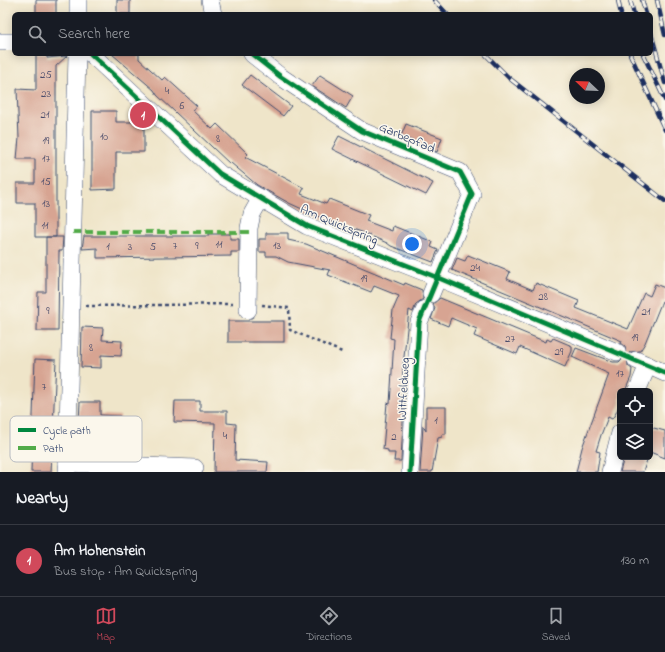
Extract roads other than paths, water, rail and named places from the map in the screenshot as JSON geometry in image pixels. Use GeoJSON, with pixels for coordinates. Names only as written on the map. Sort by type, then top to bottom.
{"type":"FeatureCollection","features":[{"type":"Feature","properties":{"kind":"street"},"geometry":{"type":"LineString","coordinates":[[78,0],[78,12]]}},
{"type":"Feature","properties":{"kind":"street"},"geometry":{"type":"LineString","coordinates":[[210,0],[213,12]]}},
{"type":"Feature","properties":{"kind":"street"},"geometry":{"type":"LineString","coordinates":[[0,42],[12,42]]}},
{"type":"Feature","properties":{"kind":"street"},"geometry":{"type":"LineString","coordinates":[[68,416],[77,56]]}},
{"type":"Feature","properties":{"kind":"street","name":"Am Quickspring"},"geometry":{"type":"LineString","coordinates":[[94,56],[220,174],[307,226],[439,278],[617,352]]}},
{"type":"Feature","properties":{"kind":"street","name":"Garbepfad"},"geometry":{"type":"LineString","coordinates":[[255,56],[281,77],[362,131],[460,172],[472,194],[439,278]]}},
{"type":"Feature","properties":{"kind":"street"},"geometry":{"type":"LineString","coordinates":[[248,307],[249,228],[252,214],[261,198]]}},
{"type":"Feature","properties":{"kind":"street","name":"Wittfeldweg"},"geometry":{"type":"LineString","coordinates":[[410,472],[419,322],[439,278]]}},
{"type":"Feature","properties":{"kind":"street"},"geometry":{"type":"LineString","coordinates":[[638,388],[642,362],[665,373]]}},
{"type":"Feature","properties":{"kind":"street"},"geometry":{"type":"LineString","coordinates":[[610,472],[617,444]]}},
{"type":"Feature","properties":{"kind":"street"},"geometry":{"type":"LineString","coordinates":[[67,468],[195,468]]}},
{"type":"Feature","properties":{"kind":"railway"},"geometry":{"type":"LineString","coordinates":[[434,0],[445,12]]}},
{"type":"Feature","properties":{"kind":"railway"},"geometry":{"type":"LineString","coordinates":[[618,0],[621,12]]}},
{"type":"Feature","properties":{"kind":"railway"},"geometry":{"type":"LineString","coordinates":[[630,0],[633,12]]}},
{"type":"Feature","properties":{"kind":"railway"},"geometry":{"type":"LineString","coordinates":[[642,0],[645,12]]}},
{"type":"Feature","properties":{"kind":"railway"},"geometry":{"type":"LineString","coordinates":[[657,0],[665,35]]}},
{"type":"Feature","properties":{"kind":"railway"},"geometry":{"type":"LineString","coordinates":[[653,40],[665,83]]}},
{"type":"Feature","properties":{"kind":"railway"},"geometry":{"type":"LineString","coordinates":[[487,56],[509,78],[665,201]]}},
{"type":"Feature","properties":{"kind":"railway"},"geometry":{"type":"LineString","coordinates":[[631,56],[665,130]]}},
{"type":"Feature","properties":{"kind":"railway"},"geometry":{"type":"LineString","coordinates":[[644,56],[665,100]]}},
{"type":"Feature","properties":{"kind":"place","name":"Am Hohenstein"},"geometry":{"type":"Point","coordinates":[143,115]}}]}
